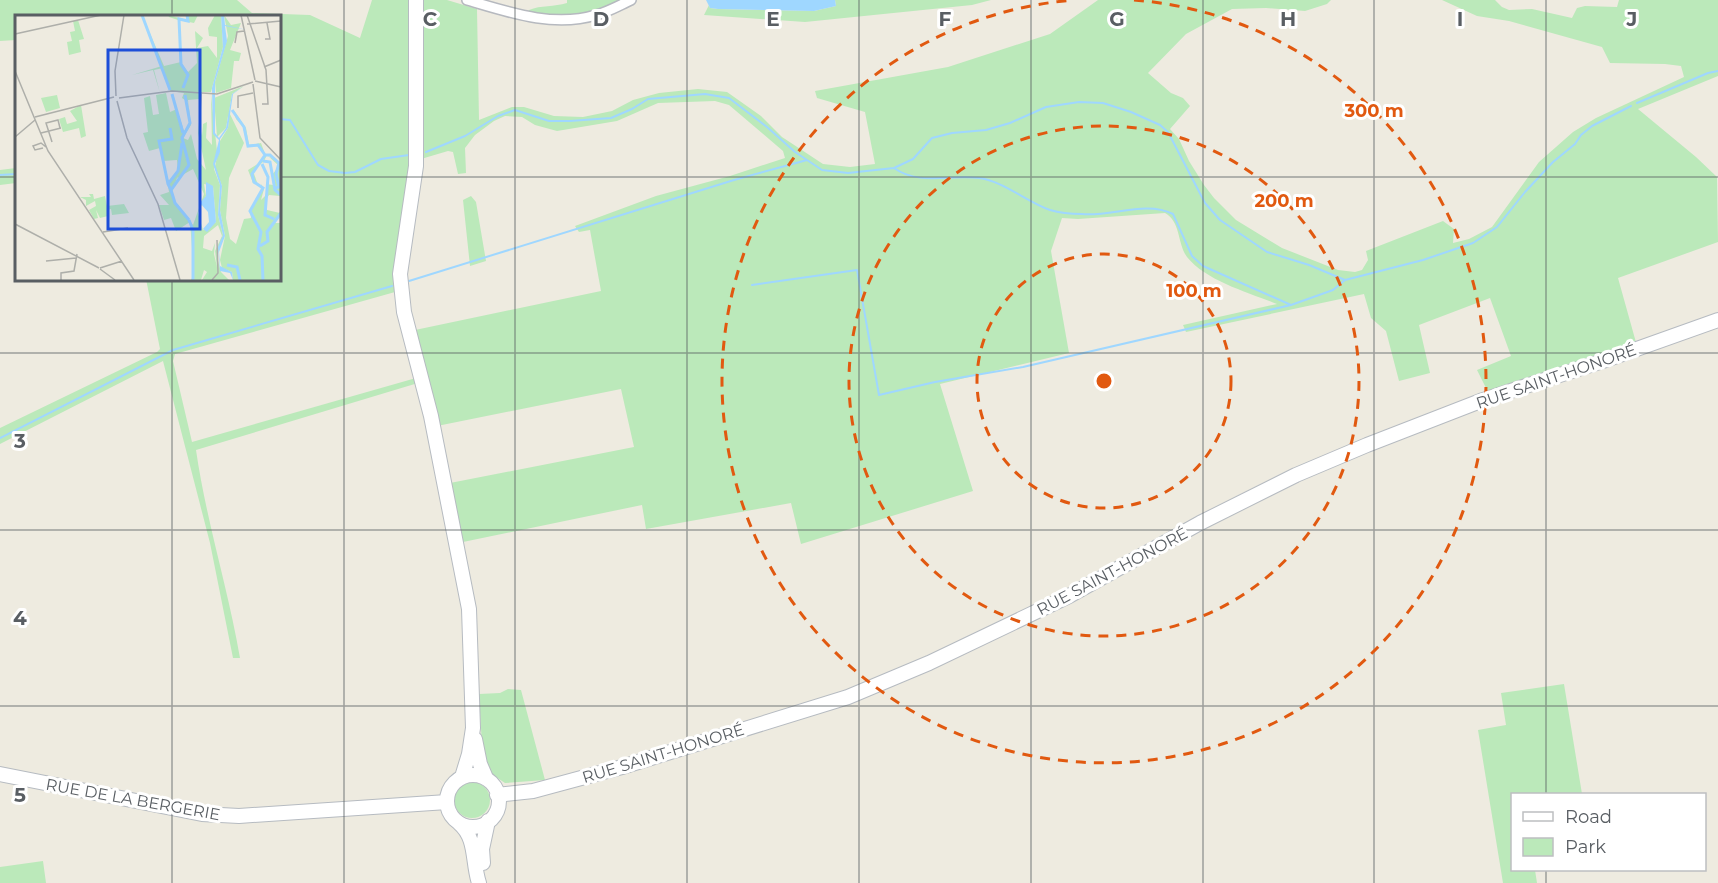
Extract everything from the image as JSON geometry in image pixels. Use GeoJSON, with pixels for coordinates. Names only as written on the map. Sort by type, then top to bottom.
{"type":"FeatureCollection","features":[{"type":"Feature","properties":{"kind":"street"},"geometry":{"type":"LineString","coordinates":[[416,0],[416,166],[400,274],[404,312],[431,416],[469,609],[473,728],[480,764],[497,795],[498,804],[494,815],[483,825],[473,827],[457,822]]}},
{"type":"Feature","properties":{"kind":"street"},"geometry":{"type":"LineString","coordinates":[[467,0],[522,15],[553,20],[597,15],[631,0]]}},
{"type":"Feature","properties":{"kind":"street","name":"RUE SAINT-HONORÉ"},"geometry":{"type":"LineString","coordinates":[[497,795],[533,791],[848,697],[929,663],[1070,596],[1200,523],[1317,466],[1483,400],[1718,320]]}},
{"type":"Feature","properties":{"kind":"street"},"geometry":{"type":"LineString","coordinates":[[473,728],[462,777],[449,790],[447,802],[450,813],[465,828],[471,841],[480,883]]}},
{"type":"Feature","properties":{"kind":"street","name":"RUE DE LA BERGERIE"},"geometry":{"type":"LineString","coordinates":[[0,774],[202,814],[238,816],[447,802]]}},
{"type":"Feature","properties":{"kind":"street"},"geometry":{"type":"LineString","coordinates":[[462,777],[476,775],[486,778]]}},
{"type":"Feature","properties":{"kind":"street"},"geometry":{"type":"LineString","coordinates":[[480,883],[483,873],[482,849],[488,821]]}},
{"type":"Feature","properties":{"kind":"green space"},"geometry":{"type":"Polygon","coordinates":[[[0,0],[237,0],[252,13],[310,15],[360,38],[372,0],[412,0],[414,148],[394,281],[395,292],[175,354],[173,361],[192,442],[416,378],[418,383],[196,450],[205,502],[240,658],[233,658],[210,543],[163,361],[0,444],[0,428],[160,349],[146,280],[280,280],[280,15],[15,15],[15,40],[0,41],[0,0]]]}},
{"type":"Feature","properties":{"kind":"green space"},"geometry":{"type":"Polygon","coordinates":[[[421,0],[447,0],[477,9],[479,120],[512,107],[524,107],[554,116],[583,117],[612,111],[633,100],[659,93],[698,89],[727,92],[761,116],[782,137],[823,164],[850,167],[875,164],[865,112],[817,98],[815,91],[948,67],[1050,34],[1098,0],[1331,0],[1327,4],[1305,11],[1266,8],[1232,9],[1186,34],[1148,73],[1171,93],[1183,98],[1190,106],[1170,129],[1179,139],[1204,185],[1236,220],[1282,248],[1338,270],[1355,272],[1362,270],[1368,260],[1366,251],[1443,221],[1454,229],[1453,243],[1469,239],[1492,227],[1539,162],[1573,132],[1596,118],[1684,77],[1681,66],[1610,63],[1602,47],[1509,21],[1477,16],[1442,0],[1495,0],[1509,10],[1532,9],[1572,18],[1577,8],[1617,7],[1619,0],[1718,0],[1718,76],[1638,109],[1717,177],[1718,242],[1618,278],[1637,346],[1488,392],[1477,370],[1511,356],[1490,298],[1419,325],[1430,373],[1399,381],[1386,331],[1371,318],[1364,294],[1186,332],[1183,325],[1277,304],[1217,280],[1195,265],[1184,251],[1174,222],[1165,213],[1062,218],[1051,251],[1069,353],[940,384],[973,491],[801,544],[791,503],[646,529],[642,505],[463,542],[450,483],[634,447],[621,389],[437,426],[415,330],[601,291],[590,230],[579,232],[575,226],[656,196],[785,158],[783,151],[729,105],[715,101],[658,103],[617,121],[557,131],[535,125],[522,117],[505,116],[475,135],[465,148],[466,173],[458,174],[453,152],[448,151],[421,159],[421,0]]]}},
{"type":"Feature","properties":{"kind":"green space"},"geometry":{"type":"Polygon","coordinates":[[[567,0],[621,0],[609,14],[526,19],[529,10],[567,3],[567,0]]]}},
{"type":"Feature","properties":{"kind":"green space"},"geometry":{"type":"Polygon","coordinates":[[[835,0],[991,0],[972,5],[805,22],[704,15],[709,5],[710,8],[718,9],[814,11],[836,6],[835,0]]]}},
{"type":"Feature","properties":{"kind":"green space"},"geometry":{"type":"Polygon","coordinates":[[[15,168],[15,183],[0,185],[0,170],[15,168]]]}},
{"type":"Feature","properties":{"kind":"green space"},"geometry":{"type":"Polygon","coordinates":[[[471,196],[476,202],[486,261],[470,266],[463,200],[471,196]]]}},
{"type":"Feature","properties":{"kind":"green space"},"geometry":{"type":"Polygon","coordinates":[[[1564,684],[1582,793],[1511,793],[1511,871],[1535,871],[1537,883],[1503,883],[1478,730],[1506,725],[1501,693],[1564,684]]]}},
{"type":"Feature","properties":{"kind":"green space"},"geometry":{"type":"Polygon","coordinates":[[[508,689],[521,690],[545,780],[505,783],[490,773],[482,746],[479,694],[500,693],[508,689]]]}},
{"type":"Feature","properties":{"kind":"green space"},"geometry":{"type":"Polygon","coordinates":[[[472,782],[485,787],[490,800],[485,813],[472,818],[459,813],[454,800],[459,787],[472,782]]]}},
{"type":"Feature","properties":{"kind":"green space"},"geometry":{"type":"Polygon","coordinates":[[[43,861],[46,883],[0,883],[0,867],[43,861]]]}},
{"type":"Feature","properties":{"kind":"water"},"geometry":{"type":"Polygon","coordinates":[[[706,0],[835,0],[836,6],[814,11],[718,9],[710,8],[706,0]]]}},
{"type":"Feature","properties":{"kind":"waterway"},"geometry":{"type":"LineString","coordinates":[[1637,103],[1708,73],[1718,71]]}},
{"type":"Feature","properties":{"kind":"waterway"},"geometry":{"type":"LineString","coordinates":[[426,152],[465,136],[498,116],[515,110],[549,121],[611,118],[648,99],[705,94],[729,98],[795,152],[822,170],[848,173],[894,168],[913,159],[932,138],[952,133],[986,130],[1010,123],[1046,107],[1079,102],[1103,103],[1131,112],[1160,125],[1168,132],[1205,203],[1220,220],[1267,252],[1309,265],[1345,280],[1423,260],[1473,243],[1497,227],[1525,192],[1553,162],[1575,144],[1581,135],[1592,126],[1631,106]]}},
{"type":"Feature","properties":{"kind":"waterway"},"geometry":{"type":"LineString","coordinates":[[280,119],[290,120],[318,165],[329,171],[355,172],[381,159],[409,155]]}},
{"type":"Feature","properties":{"kind":"waterway"},"geometry":{"type":"LineString","coordinates":[[409,281],[734,180],[807,160]]}},
{"type":"Feature","properties":{"kind":"waterway"},"geometry":{"type":"LineString","coordinates":[[894,168],[914,177],[968,177],[988,180],[1041,206],[1062,213],[1093,214],[1140,209],[1163,210],[1173,214],[1192,256],[1203,266],[1291,305],[1333,290],[1345,280]]}},
{"type":"Feature","properties":{"kind":"waterway"},"geometry":{"type":"LineString","coordinates":[[0,175],[15,174]]}},
{"type":"Feature","properties":{"kind":"waterway"},"geometry":{"type":"LineString","coordinates":[[752,285],[857,270],[879,395],[935,382],[1023,367],[1291,305]]}},
{"type":"Feature","properties":{"kind":"waterway"},"geometry":{"type":"LineString","coordinates":[[0,438],[173,350],[392,286]]}}]}
